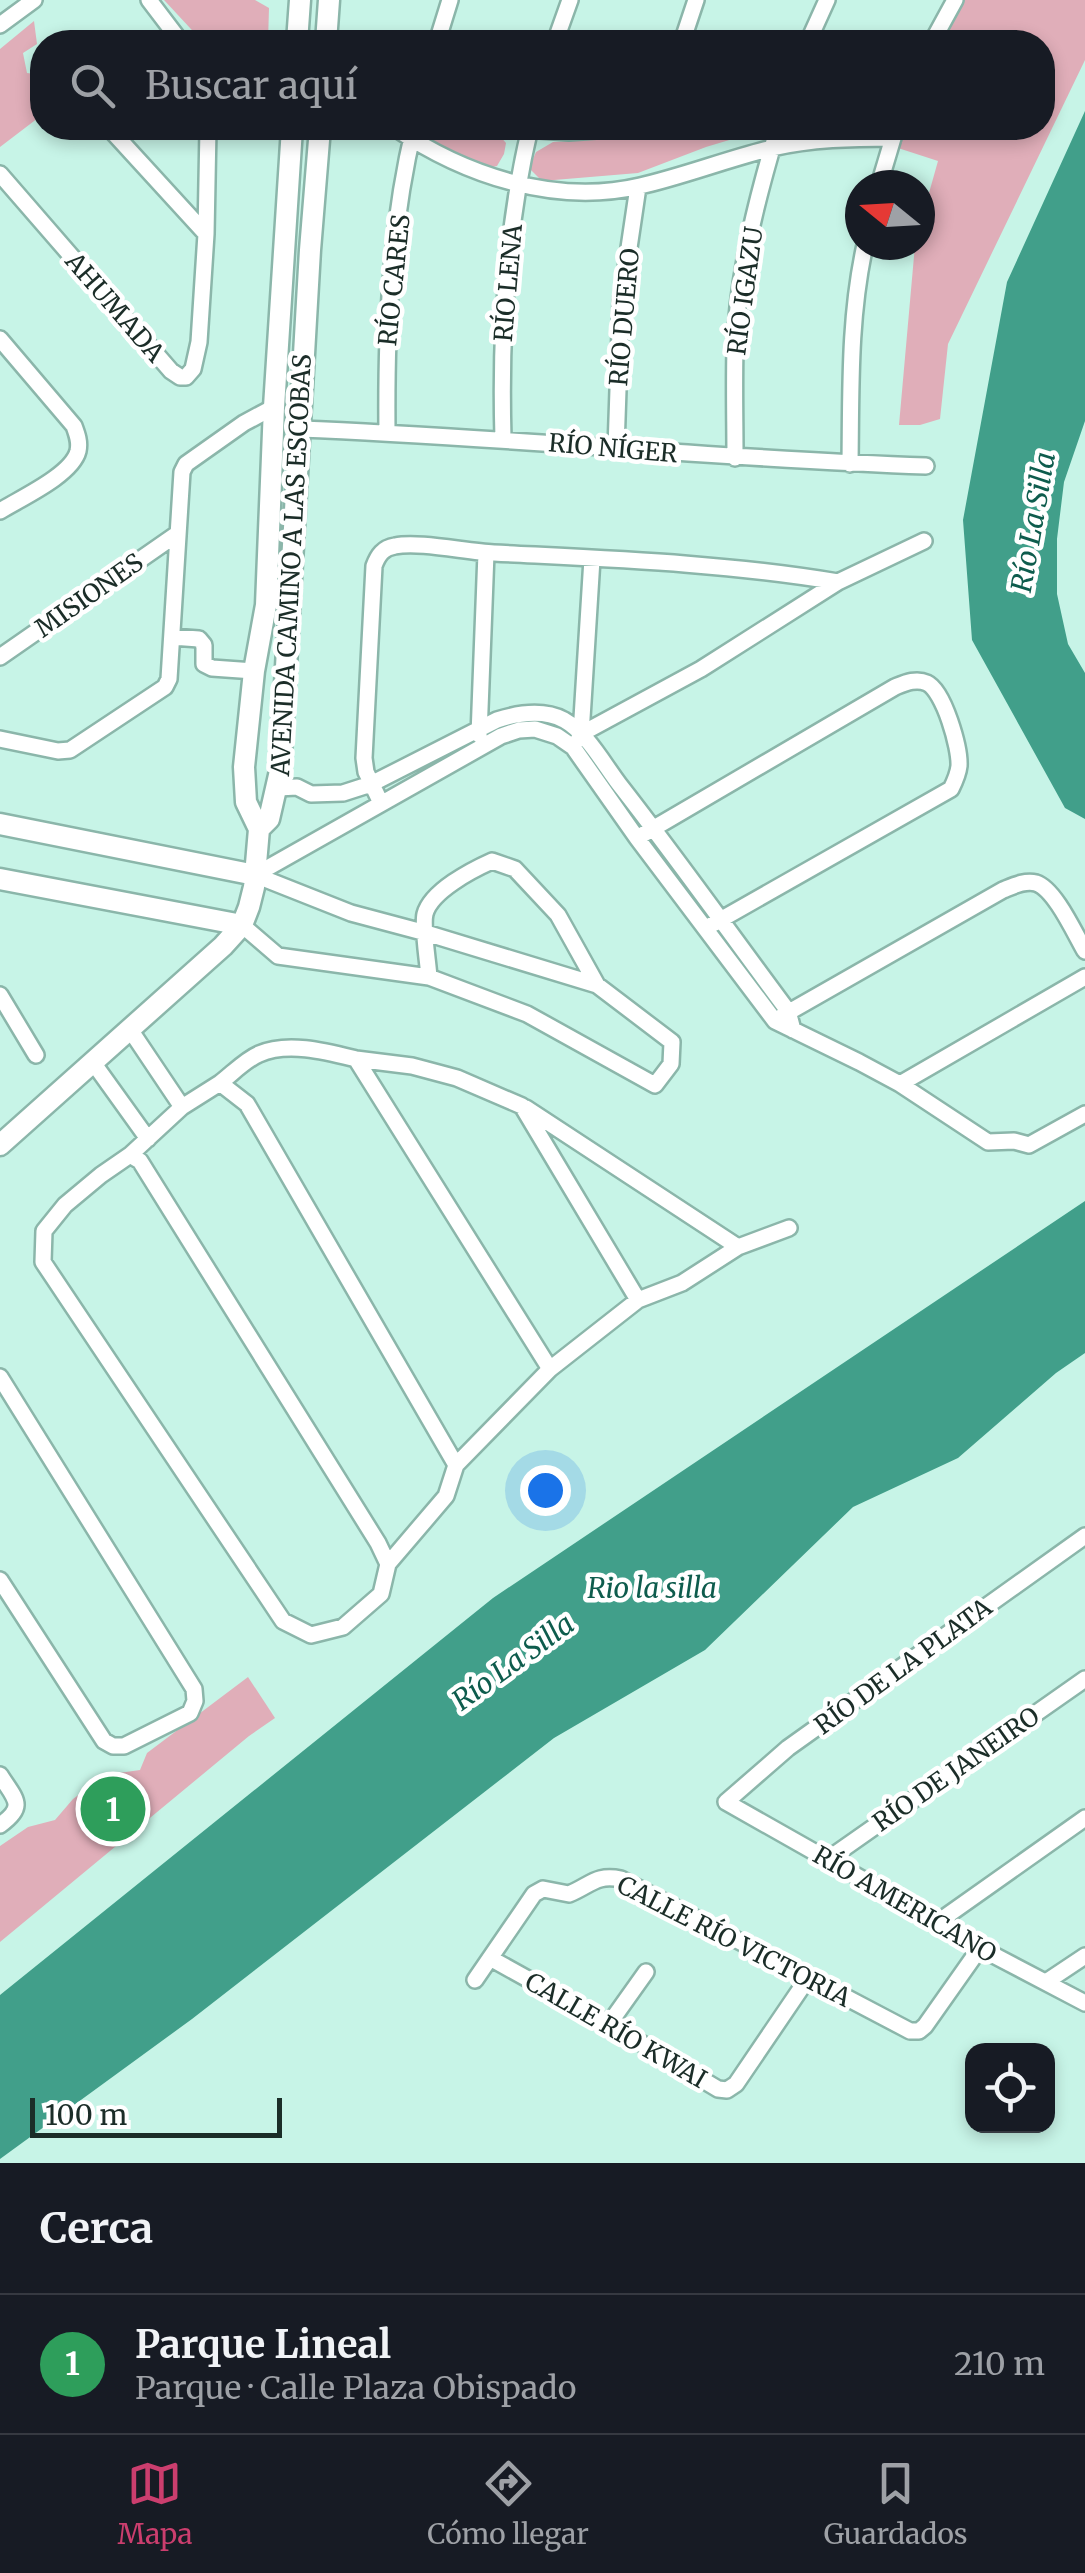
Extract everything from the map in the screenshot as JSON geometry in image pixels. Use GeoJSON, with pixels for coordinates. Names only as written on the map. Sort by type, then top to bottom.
{"type":"FeatureCollection","features":[{"type":"Feature","properties":{"kind":"street"},"geometry":{"type":"LineString","coordinates":[[0,25],[12,5],[34,0]]}},
{"type":"Feature","properties":{"kind":"street"},"geometry":{"type":"LineString","coordinates":[[149,0],[171,30]]}},
{"type":"Feature","properties":{"kind":"street"},"geometry":{"type":"LineString","coordinates":[[298,30],[300,0]]}},
{"type":"Feature","properties":{"kind":"street"},"geometry":{"type":"LineString","coordinates":[[329,0],[329,30]]}},
{"type":"Feature","properties":{"kind":"street"},"geometry":{"type":"LineString","coordinates":[[559,30],[570,0]]}},
{"type":"Feature","properties":{"kind":"street"},"geometry":{"type":"LineString","coordinates":[[686,30],[696,0]]}},
{"type":"Feature","properties":{"kind":"street"},"geometry":{"type":"LineString","coordinates":[[813,30],[827,0]]}},
{"type":"Feature","properties":{"kind":"street"},"geometry":{"type":"LineString","coordinates":[[939,30],[955,0]]}},
{"type":"Feature","properties":{"kind":"street"},"geometry":{"type":"LineString","coordinates":[[439,30],[445,2]]}},
{"type":"Feature","properties":{"kind":"street"},"geometry":{"type":"LineString","coordinates":[[120,140],[206,234]]}},
{"type":"Feature","properties":{"kind":"street","name":"AHUMADA"},"geometry":{"type":"LineString","coordinates":[[0,174],[180,377],[190,374],[196,362],[206,234],[208,140]]}},
{"type":"Feature","properties":{"kind":"street","name":"AVENIDA CAMINO A LAS ESCOBAS"},"geometry":{"type":"LineString","coordinates":[[291,140],[266,604],[254,671],[244,786],[246,802],[259,830],[268,819],[278,788],[319,140]]}},
{"type":"Feature","properties":{"kind":"street","name":"RÍO CARES"},"geometry":{"type":"LineString","coordinates":[[386,433],[388,304],[412,140]]}},
{"type":"Feature","properties":{"kind":"street"},"geometry":{"type":"LineString","coordinates":[[423,140],[455,163],[482,174],[562,191],[638,187],[772,148],[820,140]]}},
{"type":"Feature","properties":{"kind":"street","name":"RÍO LENA"},"geometry":{"type":"LineString","coordinates":[[503,439],[503,329],[518,183],[527,140]]}},
{"type":"Feature","properties":{"kind":"street","name":"RÍO IGAZU"},"geometry":{"type":"LineString","coordinates":[[735,458],[738,304],[774,140]]}},
{"type":"Feature","properties":{"kind":"street"},"geometry":{"type":"LineString","coordinates":[[883,170],[892,140]]}},
{"type":"Feature","properties":{"kind":"street","name":"RÍO DUERO"},"geometry":{"type":"LineString","coordinates":[[616,448],[621,302],[638,187]]}},
{"type":"Feature","properties":{"kind":"street"},"geometry":{"type":"LineString","coordinates":[[284,249],[310,250]]}},
{"type":"Feature","properties":{"kind":"street"},"geometry":{"type":"LineString","coordinates":[[850,464],[851,351],[862,260]]}},
{"type":"Feature","properties":{"kind":"street"},"geometry":{"type":"LineString","coordinates":[[0,340],[74,426],[78,439],[78,452],[62,474],[0,511]]}},
{"type":"Feature","properties":{"kind":"street"},"geometry":{"type":"LineString","coordinates":[[0,739],[70,750],[166,687],[182,472],[186,464],[274,406]]}},
{"type":"Feature","properties":{"kind":"street","name":"RÍO NÍGER"},"geometry":{"type":"LineString","coordinates":[[300,429],[503,439],[735,458],[926,466]]}},
{"type":"Feature","properties":{"kind":"street","name":"MISIONES"},"geometry":{"type":"LineString","coordinates":[[0,657],[177,534]]}},
{"type":"Feature","properties":{"kind":"street"},"geometry":{"type":"LineString","coordinates":[[577,741],[700,670],[838,582],[924,542]]}},
{"type":"Feature","properties":{"kind":"street"},"geometry":{"type":"LineString","coordinates":[[381,803],[366,772],[364,758],[373,576],[381,552],[396,545],[779,572],[838,582]]}},
{"type":"Feature","properties":{"kind":"street"},"geometry":{"type":"LineString","coordinates":[[480,749],[486,553]]}},
{"type":"Feature","properties":{"kind":"street"},"geometry":{"type":"LineString","coordinates":[[577,741],[592,558]]}},
{"type":"Feature","properties":{"kind":"street"},"geometry":{"type":"LineString","coordinates":[[172,637],[199,639],[204,646],[204,664],[212,668],[254,671]]}},
{"type":"Feature","properties":{"kind":"street"},"geometry":{"type":"LineString","coordinates":[[637,838],[896,688],[922,681],[935,689],[958,750],[957,778],[951,789],[713,924]]}},
{"type":"Feature","properties":{"kind":"street"},"geometry":{"type":"LineString","coordinates":[[278,788],[344,794],[519,713],[540,713],[564,720],[637,838],[713,924],[793,1030],[900,1084],[988,1142],[1014,1140],[1029,1145],[1085,1114]]}},
{"type":"Feature","properties":{"kind":"street"},"geometry":{"type":"LineString","coordinates":[[255,875],[501,736],[535,729],[577,741],[653,827],[713,924]]}},
{"type":"Feature","properties":{"kind":"street"},"geometry":{"type":"LineString","coordinates":[[0,824],[255,875],[351,914],[596,985],[672,1042],[671,1064],[655,1085],[527,1014],[429,976],[278,956],[242,925],[0,878]]}},
{"type":"Feature","properties":{"kind":"street"},"geometry":{"type":"LineString","coordinates":[[0,1145],[242,925],[255,875],[259,830]]}},
{"type":"Feature","properties":{"kind":"street"},"geometry":{"type":"LineString","coordinates":[[429,976],[424,917],[429,904],[462,875],[492,861],[515,868],[558,916],[596,985]]}},
{"type":"Feature","properties":{"kind":"street"},"geometry":{"type":"LineString","coordinates":[[782,1016],[1020,884],[1036,883],[1050,893],[1085,951]]}},
{"type":"Feature","properties":{"kind":"street"},"geometry":{"type":"LineString","coordinates":[[900,1084],[1085,977]]}},
{"type":"Feature","properties":{"kind":"street"},"geometry":{"type":"LineString","coordinates":[[0,996],[5,1016],[36,1055]]}},
{"type":"Feature","properties":{"kind":"street"},"geometry":{"type":"LineString","coordinates":[[130,1028],[182,1107]]}},
{"type":"Feature","properties":{"kind":"street"},"geometry":{"type":"LineString","coordinates":[[738,1247],[522,1106],[457,1078],[412,1066],[294,1048],[260,1054],[182,1107],[130,1156],[101,1175],[65,1206],[44,1232],[43,1262],[283,1622],[311,1635],[343,1627],[381,1594],[388,1564],[446,1496],[456,1465],[550,1369],[638,1300],[682,1283],[738,1247],[790,1228]]}},
{"type":"Feature","properties":{"kind":"street"},"geometry":{"type":"LineString","coordinates":[[356,1059],[550,1369]]}},
{"type":"Feature","properties":{"kind":"street"},"geometry":{"type":"LineString","coordinates":[[92,1061],[148,1138]]}},
{"type":"Feature","properties":{"kind":"street"},"geometry":{"type":"LineString","coordinates":[[220,1083],[247,1104],[456,1465]]}},
{"type":"Feature","properties":{"kind":"street"},"geometry":{"type":"LineString","coordinates":[[522,1106],[638,1300]]}},
{"type":"Feature","properties":{"kind":"street"},"geometry":{"type":"LineString","coordinates":[[130,1156],[140,1161],[378,1542],[388,1564]]}},
{"type":"Feature","properties":{"kind":"street"},"geometry":{"type":"LineString","coordinates":[[0,1377],[194,1690],[195,1702],[190,1712],[124,1746],[104,1741],[0,1580]]}},
{"type":"Feature","properties":{"kind":"street","name":"RÍO DE LA PLATA"},"geometry":{"type":"LineString","coordinates":[[726,1802],[788,1748],[1085,1536]]}},
{"type":"Feature","properties":{"kind":"street","name":"RÍO DE JANEIRO"},"geometry":{"type":"LineString","coordinates":[[827,1860],[1085,1679]]}},
{"type":"Feature","properties":{"kind":"street"},"geometry":{"type":"LineString","coordinates":[[0,1775],[18,1803],[17,1810],[0,1825]]}},
{"type":"Feature","properties":{"kind":"street","name":"RÍO AMERICANO"},"geometry":{"type":"LineString","coordinates":[[726,1802],[980,1948],[1085,2003]]}},
{"type":"Feature","properties":{"kind":"street"},"geometry":{"type":"LineString","coordinates":[[938,1922],[1085,1818]]}},
{"type":"Feature","properties":{"kind":"street","name":"CALLE RÍO VICTORIA"},"geometry":{"type":"LineString","coordinates":[[475,1980],[534,1894],[543,1889],[569,1894],[594,1879],[608,1876],[622,1879],[910,2031],[926,2026],[980,1948]]}},
{"type":"Feature","properties":{"kind":"street"},"geometry":{"type":"LineString","coordinates":[[1046,1982],[1085,1956]]}},
{"type":"Feature","properties":{"kind":"street","name":"CALLE RÍO KWAI"},"geometry":{"type":"LineString","coordinates":[[490,1958],[718,2088],[728,2090],[736,2084],[808,1978]]}},
{"type":"Feature","properties":{"kind":"street"},"geometry":{"type":"LineString","coordinates":[[609,2024],[646,1972]]}},
{"type":"Feature","properties":{"kind":"shaded area"},"geometry":{"type":"Polygon","coordinates":[[[164,0],[255,0],[269,8],[268,30],[192,30],[164,0]]]}},
{"type":"Feature","properties":{"kind":"shaded area"},"geometry":{"type":"Polygon","coordinates":[[[961,0],[1085,0],[1085,60],[1055,122],[1055,30],[947,30],[961,0]]]}},
{"type":"Feature","properties":{"kind":"shaded area"},"geometry":{"type":"Polygon","coordinates":[[[34,21],[30,48],[23,53],[30,73],[30,124],[0,147],[0,49],[34,21]]]}},
{"type":"Feature","properties":{"kind":"shaded area"},"geometry":{"type":"Polygon","coordinates":[[[428,140],[503,140],[504,154],[497,166],[484,169],[428,140]]]}},
{"type":"Feature","properties":{"kind":"shaded area"},"geometry":{"type":"Polygon","coordinates":[[[729,140],[638,173],[542,181],[529,168],[536,152],[553,142],[729,140]]]}},
{"type":"Feature","properties":{"kind":"shaded area"},"geometry":{"type":"Polygon","coordinates":[[[901,140],[1046,140],[948,344],[940,419],[920,425],[899,425],[914,260],[935,260],[938,161],[898,148],[901,140]]]}},
{"type":"Feature","properties":{"kind":"shaded area"},"geometry":{"type":"Polygon","coordinates":[[[248,1677],[275,1718],[0,1942],[0,1846],[28,1827],[55,1820],[73,1799],[105,1775],[140,1770],[147,1753],[248,1677]]]}},
{"type":"Feature","properties":{"kind":"water","name":"Río La Silla"},"geometry":{"type":"Polygon","coordinates":[[[1085,111],[1085,421],[1064,482],[1057,539],[1057,594],[1068,644],[1085,673],[1085,819],[1065,808],[972,640],[963,520],[1007,282],[1085,111]]]}},
{"type":"Feature","properties":{"kind":"water","name":"Rio la silla"},"geometry":{"type":"Polygon","coordinates":[[[1085,1201],[1085,1353],[1056,1373],[958,1458],[853,1507],[705,1650],[554,1738],[192,2019],[0,2159],[0,1995],[493,1598],[1085,1201]]]}},
{"type":"Feature","properties":{"kind":"place","name":"Parque Lineal"},"geometry":{"type":"Point","coordinates":[113,1809]}}]}
